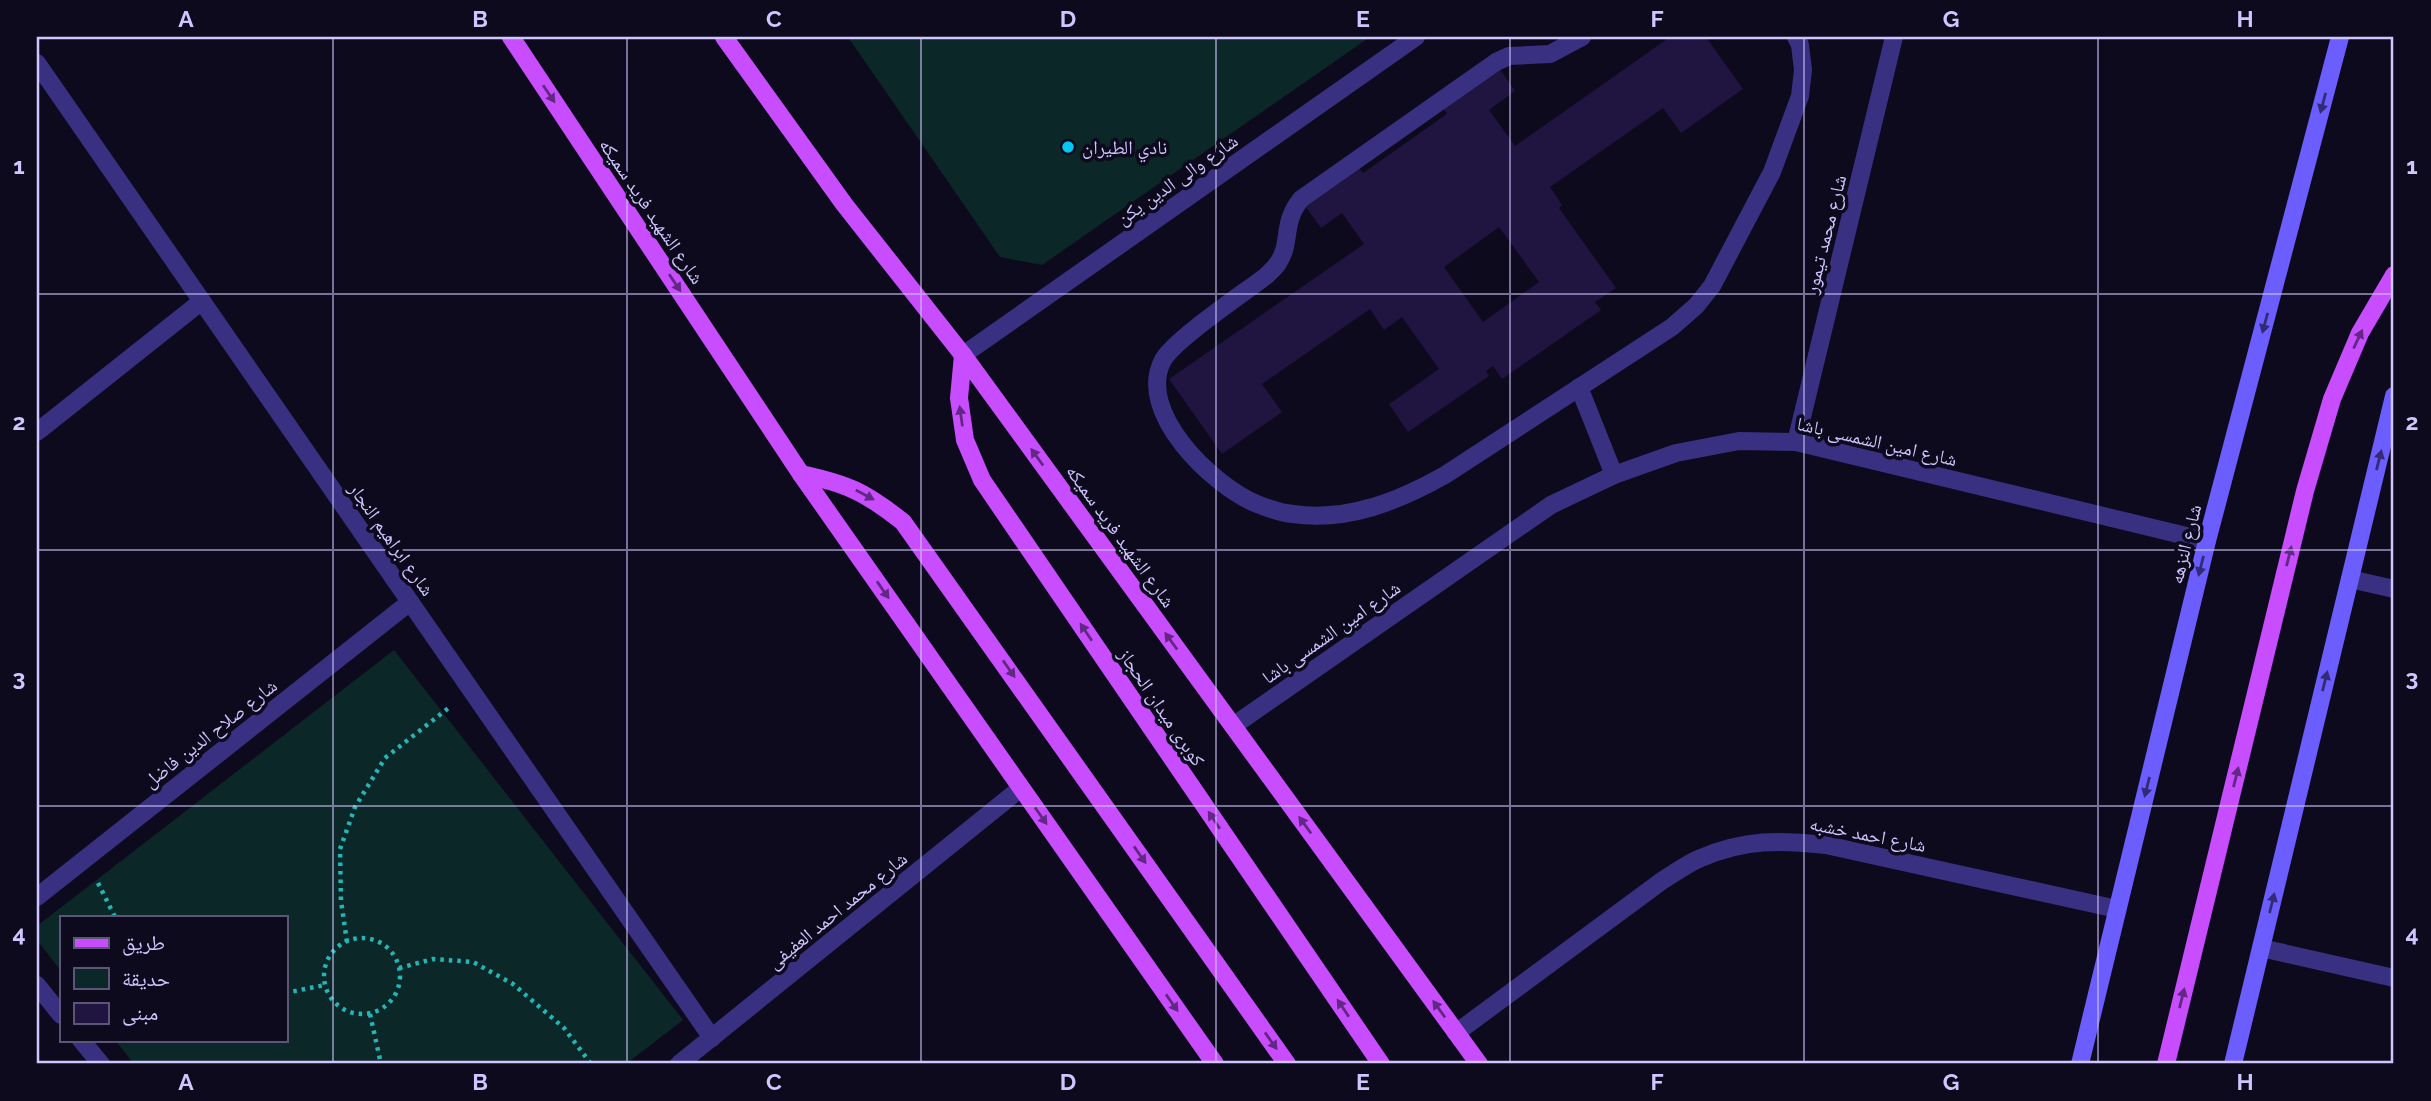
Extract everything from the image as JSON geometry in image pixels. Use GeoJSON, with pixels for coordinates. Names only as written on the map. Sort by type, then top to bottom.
{"type":"FeatureCollection","features":[{"type":"Feature","properties":{"kind":"main road","name":"شارع الشهيد فريد سميكه"},"geometry":{"type":"LineString","coordinates":[[511,37],[801,474],[1214,1064]]}},
{"type":"Feature","properties":{"kind":"main road","name":"شارع الشهيد فريد سميكه"},"geometry":{"type":"LineString","coordinates":[[724,37],[844,204],[963,355],[1479,1064]]}},
{"type":"Feature","properties":{"kind":"main road","name":"شارع النزهه"},"geometry":{"type":"LineString","coordinates":[[2080,1064],[2207,541],[2340,37]]}},
{"type":"Feature","properties":{"kind":"main road"},"geometry":{"type":"LineString","coordinates":[[2166,1064],[2309,478],[2332,399],[2360,333],[2394,275]]}},
{"type":"Feature","properties":{"kind":"main road","name":"كوبرى ميدان الحجاز"},"geometry":{"type":"LineString","coordinates":[[963,355],[959,398],[965,440],[982,480],[1381,1064]]}},
{"type":"Feature","properties":{"kind":"main road"},"geometry":{"type":"LineString","coordinates":[[2233,1064],[2394,396]]}},
{"type":"Feature","properties":{"kind":"main road"},"geometry":{"type":"LineString","coordinates":[[801,474],[839,482],[873,498],[903,522],[1287,1064]]}},
{"type":"Feature","properties":{"kind":"street","name":"شارع والى الدين يكن"},"geometry":{"type":"LineString","coordinates":[[963,355],[1416,37]]}},
{"type":"Feature","properties":{"kind":"street"},"geometry":{"type":"LineString","coordinates":[[1582,37],[1550,54],[1509,57],[1496,62],[1301,199],[1292,210],[1286,227],[1279,263],[1178,344],[1163,360],[1157,380],[1158,402],[1194,459],[1229,487],[1256,504],[1292,514],[1329,516],[1378,506],[1415,492],[1445,475],[1672,327],[1696,306],[1712,286],[1772,172],[1800,96],[1803,70],[1800,45],[1796,37]]}},
{"type":"Feature","properties":{"kind":"street","name":"شارع محمد تيمور"},"geometry":{"type":"LineString","coordinates":[[1796,442],[1894,37]]}},
{"type":"Feature","properties":{"kind":"street","name":"شارع ابراهيم النجار"},"geometry":{"type":"LineString","coordinates":[[37,63],[712,1038]]}},
{"type":"Feature","properties":{"kind":"street"},"geometry":{"type":"LineString","coordinates":[[37,432],[202,301]]}},
{"type":"Feature","properties":{"kind":"street"},"geometry":{"type":"LineString","coordinates":[[1579,387],[1614,475]]}},
{"type":"Feature","properties":{"kind":"street","name":"شارع امين الشمسى باشا"},"geometry":{"type":"LineString","coordinates":[[1233,726],[1551,505],[1614,475],[1676,453],[1739,440],[1796,442],[2207,541]]}},
{"type":"Feature","properties":{"kind":"street"},"geometry":{"type":"LineString","coordinates":[[2350,579],[2394,590]]}},
{"type":"Feature","properties":{"kind":"street","name":"شارع صلاح الدين فاضل"},"geometry":{"type":"LineString","coordinates":[[37,897],[410,602]]}},
{"type":"Feature","properties":{"kind":"street","name":"شارع محمد احمد العفيفى"},"geometry":{"type":"LineString","coordinates":[[679,1064],[1021,788]]}},
{"type":"Feature","properties":{"kind":"street","name":"شارع احمد خشبه"},"geometry":{"type":"LineString","coordinates":[[1456,1033],[1662,880],[1699,858],[1740,845],[1783,840],[1826,845],[2117,909]]}},
{"type":"Feature","properties":{"kind":"street"},"geometry":{"type":"LineString","coordinates":[[2261,948],[2394,978]]}},
{"type":"Feature","properties":{"kind":"street"},"geometry":{"type":"LineString","coordinates":[[37,985],[60,1014]]}},
{"type":"Feature","properties":{"kind":"street"},"geometry":{"type":"LineString","coordinates":[[83,1042],[101,1064]]}},
{"type":"Feature","properties":{"kind":"path"},"geometry":{"type":"LineString","coordinates":[[347,942],[341,901],[340,849],[355,807],[385,758],[471,690]]}},
{"type":"Feature","properties":{"kind":"path"},"geometry":{"type":"LineString","coordinates":[[86,858],[115,916]]}},
{"type":"Feature","properties":{"kind":"path"},"geometry":{"type":"LineString","coordinates":[[360,939],[374,940],[385,946],[394,956],[399,968],[400,983],[394,997],[384,1008],[370,1014],[355,1014],[341,1008],[331,998],[325,985],[324,971],[328,959],[336,949],[347,942],[360,939]]}},
{"type":"Feature","properties":{"kind":"path"},"geometry":{"type":"LineString","coordinates":[[399,968],[433,959],[473,962],[513,984],[564,1028],[591,1064]]}},
{"type":"Feature","properties":{"kind":"path"},"geometry":{"type":"LineString","coordinates":[[287,993],[325,985]]}},
{"type":"Feature","properties":{"kind":"path"},"geometry":{"type":"LineString","coordinates":[[370,1014],[382,1064]]}},
{"type":"Feature","properties":{"kind":"green space","name":"نادي الطيران"},"geometry":{"type":"Polygon","coordinates":[[[848,37],[1370,37],[1042,265],[1000,257],[848,37]]]}},
{"type":"Feature","properties":{"kind":"green space"},"geometry":{"type":"Polygon","coordinates":[[[394,650],[683,1020],[626,1064],[134,1064],[117,1042],[287,1042],[287,916],[60,916],[60,970],[37,940],[37,926],[394,650]]]}},
{"type":"Feature","properties":{"kind":"building"},"geometry":{"type":"Polygon","coordinates":[[[1670,37],[1706,37],[1743,89],[1681,133],[1663,108],[1550,187],[1562,205],[1559,208],[1616,288],[1595,302],[1601,310],[1502,379],[1493,366],[1486,371],[1489,376],[1408,432],[1389,404],[1439,369],[1402,317],[1384,330],[1370,309],[1262,384],[1282,412],[1222,454],[1169,379],[1364,244],[1342,213],[1321,228],[1298,196],[1352,159],[1363,173],[1447,114],[1435,97],[1492,58],[1515,91],[1489,110],[1515,146],[1670,37]],[[1499,227],[1444,267],[1483,322],[1539,282],[1499,227]]]}},
{"type":"Feature","properties":{"kind":"place","name":"نادي الطيران"},"geometry":{"type":"Point","coordinates":[1068,147]}}]}
